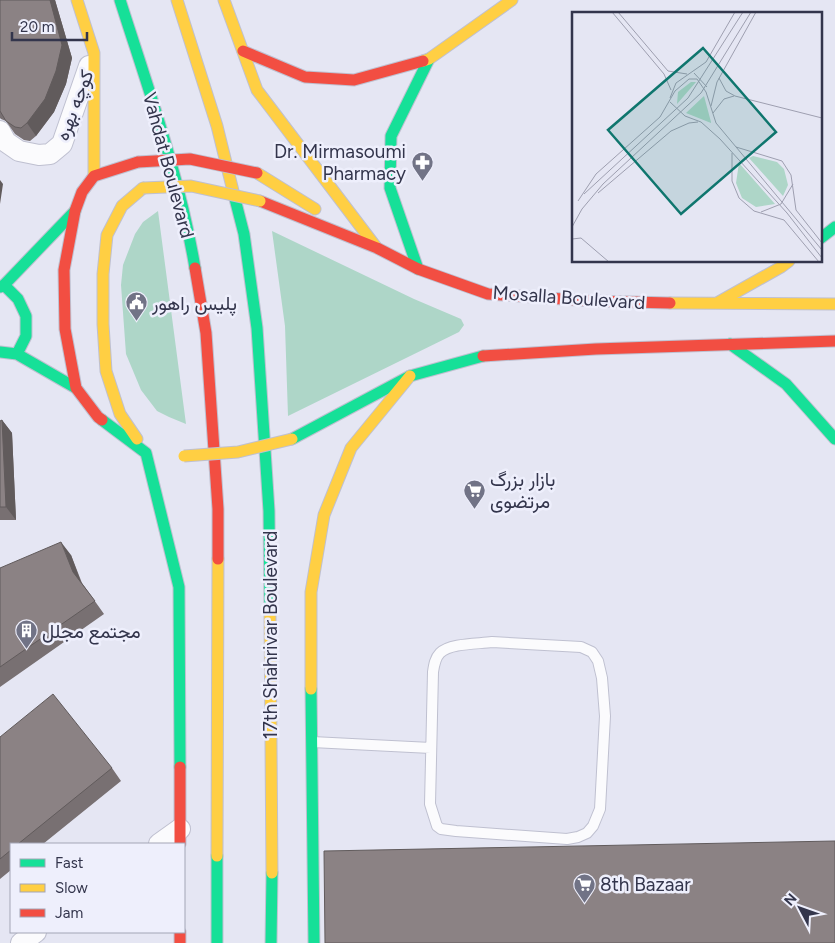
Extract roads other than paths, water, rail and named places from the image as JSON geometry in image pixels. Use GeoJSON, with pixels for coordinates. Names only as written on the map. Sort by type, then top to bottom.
{"type":"FeatureCollection","features":[{"type":"Feature","properties":{"kind":"main road"},"geometry":{"type":"LineString","coordinates":[[77,0],[94,53],[94,176]]}},
{"type":"Feature","properties":{"kind":"main road","name":"Vahdat Boulevard"},"geometry":{"type":"LineString","coordinates":[[120,0],[162,131],[190,236],[206,333],[218,509],[217,943]]}},
{"type":"Feature","properties":{"kind":"main road","name":"17th Shahrivar Boulevard"},"geometry":{"type":"LineString","coordinates":[[177,0],[217,126],[244,234],[257,328],[270,511],[271,943]]}},
{"type":"Feature","properties":{"kind":"main road"},"geometry":{"type":"LineString","coordinates":[[224,0],[258,90],[377,248]]}},
{"type":"Feature","properties":{"kind":"main road"},"geometry":{"type":"LineString","coordinates":[[243,51],[305,77],[354,80],[429,59],[512,0]]}},
{"type":"Feature","properties":{"kind":"main road"},"geometry":{"type":"LineString","coordinates":[[418,269],[390,188],[391,136],[429,59]]}},
{"type":"Feature","properties":{"kind":"main road"},"geometry":{"type":"LineString","coordinates":[[76,388],[65,329],[64,270],[75,212],[82,192],[94,176],[138,162],[190,159],[257,173],[377,248]]}},
{"type":"Feature","properties":{"kind":"main road","name":"Mosalla Boulevard"},"geometry":{"type":"LineString","coordinates":[[151,453],[120,414],[106,371],[103,324],[103,274],[107,235],[122,206],[144,188],[191,186],[260,201],[377,248],[418,269],[488,294],[592,301],[835,304]]}},
{"type":"Feature","properties":{"kind":"main road"},"geometry":{"type":"LineString","coordinates":[[17,354],[26,336],[26,316],[18,299],[2,286],[75,212]]}},
{"type":"Feature","properties":{"kind":"main road"},"geometry":{"type":"LineString","coordinates":[[822,237],[835,227]]}},
{"type":"Feature","properties":{"kind":"main road"},"geometry":{"type":"LineString","coordinates":[[714,304],[788,262]]}},
{"type":"Feature","properties":{"kind":"main road"},"geometry":{"type":"LineString","coordinates":[[179,456],[238,452],[292,439],[410,376],[485,356],[596,349],[835,341]]}},
{"type":"Feature","properties":{"kind":"main road"},"geometry":{"type":"LineString","coordinates":[[730,344],[786,384],[835,439]]}},
{"type":"Feature","properties":{"kind":"main road"},"geometry":{"type":"LineString","coordinates":[[0,352],[17,354],[76,388],[98,417],[151,453],[179,587],[180,837]]}},
{"type":"Feature","properties":{"kind":"main road"},"geometry":{"type":"LineString","coordinates":[[314,943],[311,592],[324,515],[351,448],[410,376]]}},
{"type":"Feature","properties":{"kind":"street","name":"کوچه بهره"},"geometry":{"type":"LineString","coordinates":[[0,131],[6,142],[19,151],[39,155],[50,154],[62,144],[94,53]]}},
{"type":"Feature","properties":{"kind":"street"},"geometry":{"type":"LineString","coordinates":[[162,843],[180,837]]}},
{"type":"Feature","properties":{"kind":"street"},"geometry":{"type":"LineString","coordinates":[[21,943],[35,933]]}},
{"type":"Feature","properties":{"kind":"lane"},"geometry":{"type":"LineString","coordinates":[[492,642],[581,647],[592,652],[598,661],[602,678],[605,716],[600,809],[593,826],[587,833],[567,839],[441,829],[434,820],[430,804],[431,748],[433,672],[436,658],[441,652],[451,647],[492,642]]}},
{"type":"Feature","properties":{"kind":"lane"},"geometry":{"type":"LineString","coordinates":[[311,742],[431,748]]}},
{"type":"Feature","properties":{"kind":"place","name":"Dr. Mirmasoumi Pharmacy"},"geometry":{"type":"Point","coordinates":[422,181]}},
{"type":"Feature","properties":{"kind":"place","name":"پلیس راهور"},"geometry":{"type":"Point","coordinates":[136,322]}},
{"type":"Feature","properties":{"kind":"place","name":"بازار بزرگ مرتضوی"},"geometry":{"type":"Point","coordinates":[474,509]}},
{"type":"Feature","properties":{"kind":"place","name":"مجتمع مجلل"},"geometry":{"type":"Point","coordinates":[26,650]}},
{"type":"Feature","properties":{"kind":"place","name":"8th Bazaar"},"geometry":{"type":"Point","coordinates":[584,903]}}]}
